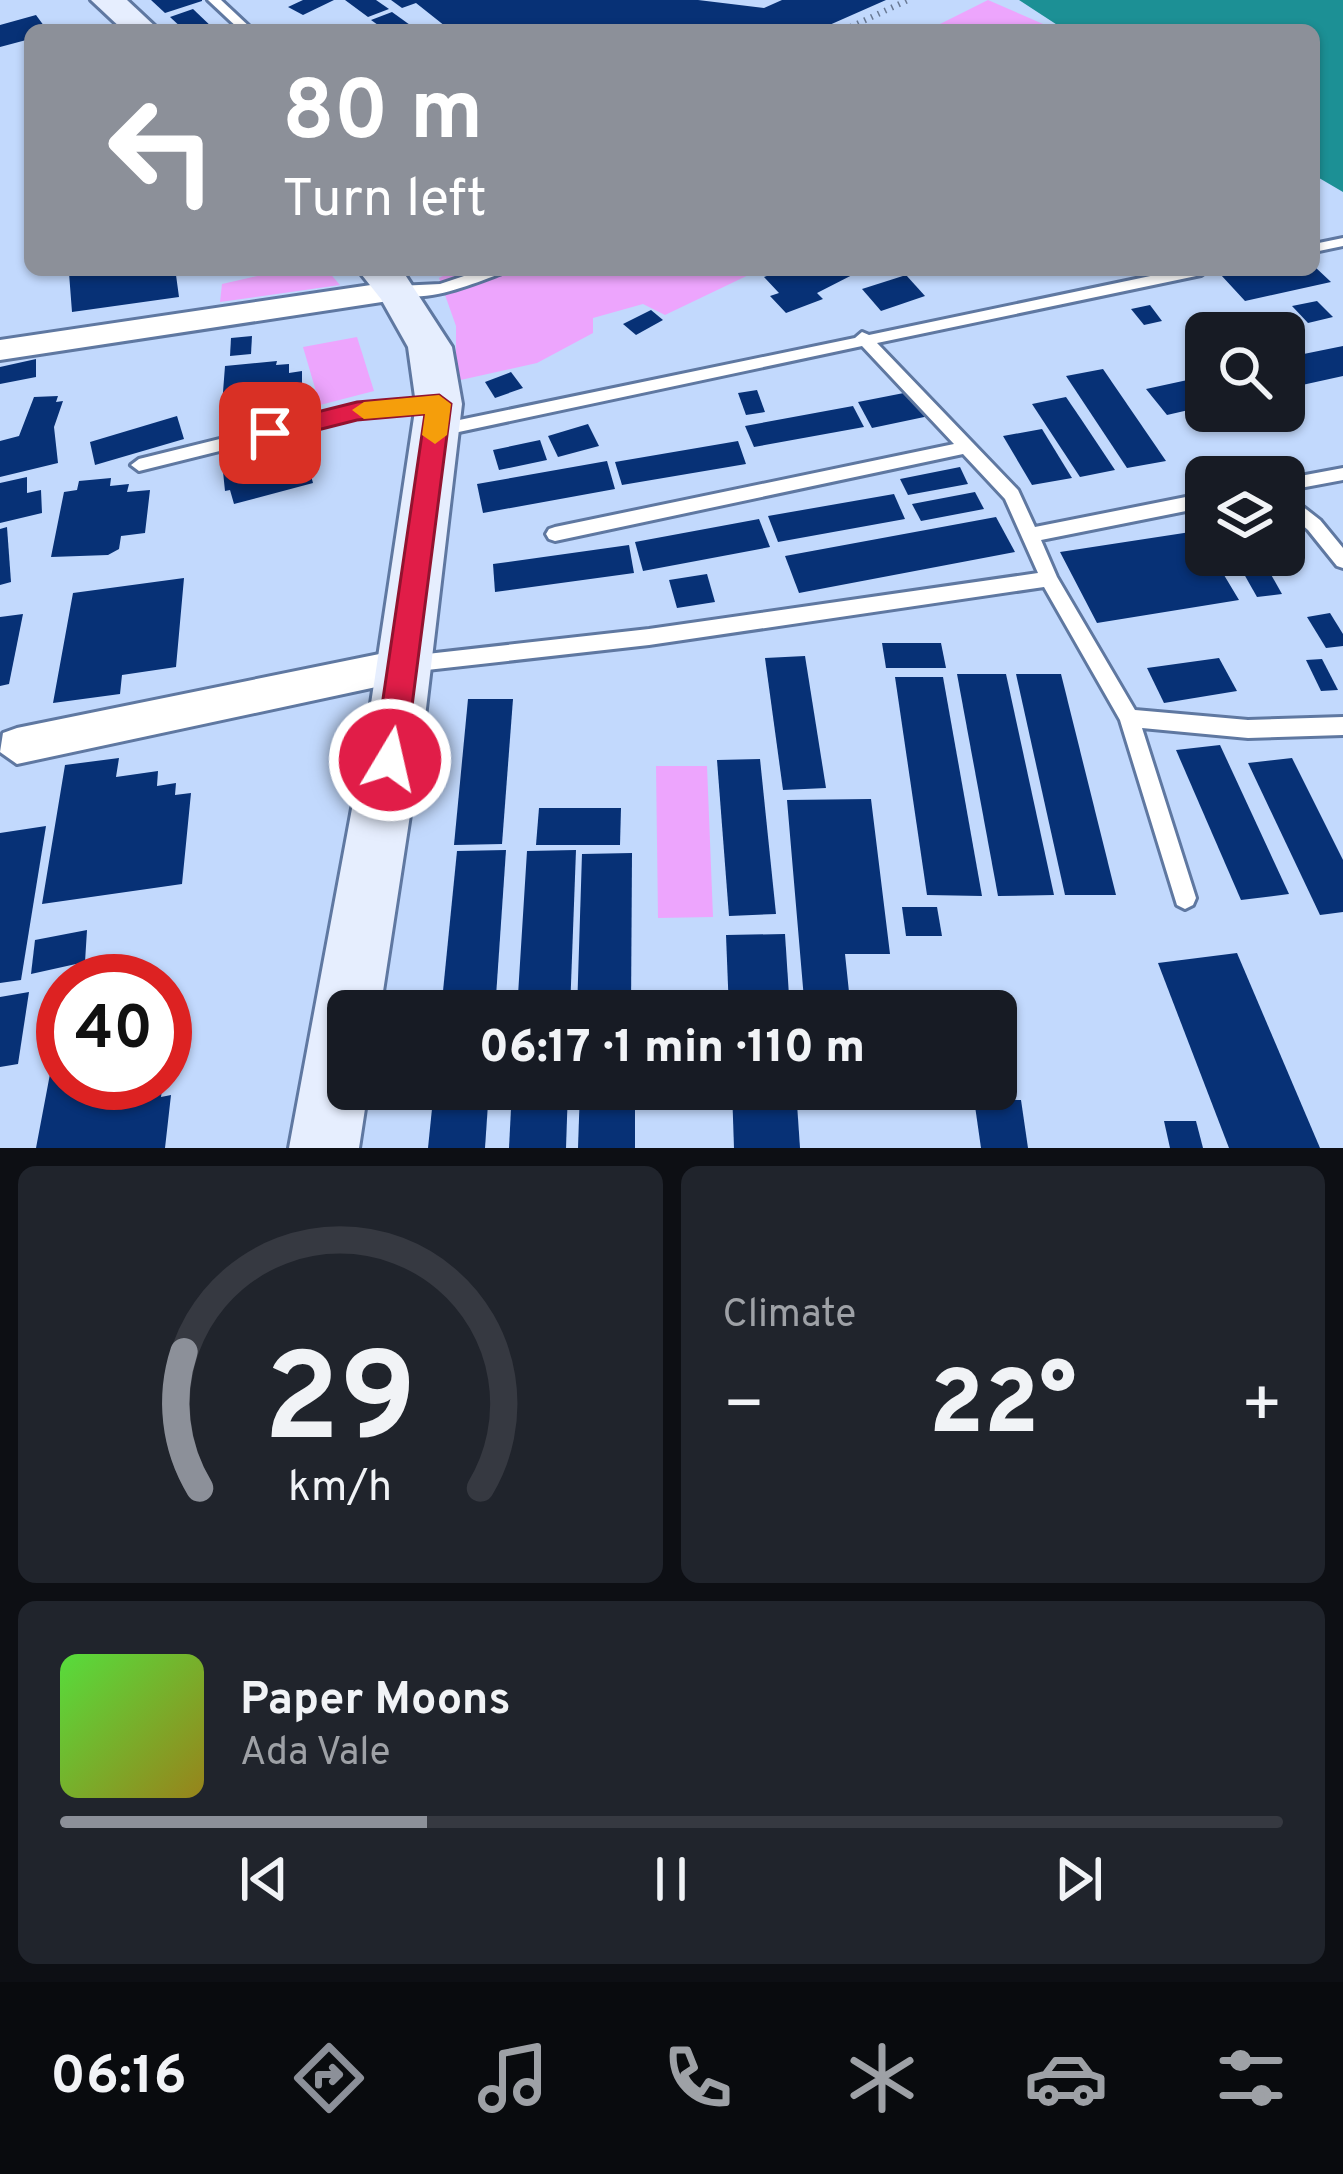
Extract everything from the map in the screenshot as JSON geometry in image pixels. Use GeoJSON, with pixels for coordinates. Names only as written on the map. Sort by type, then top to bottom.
{"type":"FeatureCollection","features":[{"type":"Feature","properties":{"kind":"street"},"geometry":{"type":"LineString","coordinates":[[107,0],[136,24]]}},
{"type":"Feature","properties":{"kind":"street"},"geometry":{"type":"LineString","coordinates":[[0,350],[388,281],[430,347],[437,417],[404,665],[324,1148]]}},
{"type":"Feature","properties":{"kind":"street"},"geometry":{"type":"LineString","coordinates":[[17,746],[404,665]]}},
{"type":"Feature","properties":{"kind":"lane"},"geometry":{"type":"LineString","coordinates":[[214,0],[240,24]]}},
{"type":"Feature","properties":{"kind":"lane"},"geometry":{"type":"LineString","coordinates":[[388,281],[440,289],[478,276]]}},
{"type":"Feature","properties":{"kind":"lane"},"geometry":{"type":"LineString","coordinates":[[139,465],[357,411],[437,417],[1171,276]]}},
{"type":"Feature","properties":{"kind":"lane"},"geometry":{"type":"LineString","coordinates":[[862,337],[1012,495],[1049,580],[1129,718],[1185,898]]}},
{"type":"Feature","properties":{"kind":"lane"},"geometry":{"type":"LineString","coordinates":[[555,534],[965,448]]}},
{"type":"Feature","properties":{"kind":"lane"},"geometry":{"type":"LineString","coordinates":[[1305,481],[1343,474]]}},
{"type":"Feature","properties":{"kind":"lane"},"geometry":{"type":"LineString","coordinates":[[1030,535],[1185,504]]}},
{"type":"Feature","properties":{"kind":"lane"},"geometry":{"type":"LineString","coordinates":[[1305,517],[1343,561]]}},
{"type":"Feature","properties":{"kind":"lane"},"geometry":{"type":"LineString","coordinates":[[404,665],[649,637],[1049,580]]}},
{"type":"Feature","properties":{"kind":"lane"},"geometry":{"type":"LineString","coordinates":[[1129,718],[1248,729],[1343,726]]}},
{"type":"Feature","properties":{"kind":"path"},"geometry":{"type":"LineString","coordinates":[[857,24],[908,0]]}},
{"type":"Feature","properties":{"kind":"shaded area"},"geometry":{"type":"Polygon","coordinates":[[[988,0],[1043,24],[940,24],[988,0]]]}},
{"type":"Feature","properties":{"kind":"shaded area"},"geometry":{"type":"Polygon","coordinates":[[[1019,0],[1343,0],[1343,192],[1320,179],[1320,24],[1056,24],[1019,0]]]}},
{"type":"Feature","properties":{"kind":"shaded area"},"geometry":{"type":"Polygon","coordinates":[[[257,276],[332,276],[340,285],[220,302],[222,284],[257,276]]]}},
{"type":"Feature","properties":{"kind":"shaded area"},"geometry":{"type":"Polygon","coordinates":[[[746,276],[665,315],[643,304],[593,318],[593,333],[537,363],[456,381],[456,326],[439,278],[746,276]]]}},
{"type":"Feature","properties":{"kind":"shaded area"},"geometry":{"type":"Polygon","coordinates":[[[357,337],[374,391],[320,405],[303,347],[357,337]]]}},
{"type":"Feature","properties":{"kind":"shaded area"},"geometry":{"type":"Polygon","coordinates":[[[656,766],[707,766],[713,917],[658,918],[656,766]]]}},
{"type":"Feature","properties":{"kind":"building"},"geometry":{"type":"Polygon","coordinates":[[[151,0],[202,0],[202,1],[165,13],[151,0]]]}},
{"type":"Feature","properties":{"kind":"building"},"geometry":{"type":"Polygon","coordinates":[[[303,0],[334,0],[303,15],[288,7],[303,0]]]}},
{"type":"Feature","properties":{"kind":"building"},"geometry":{"type":"Polygon","coordinates":[[[345,0],[376,0],[389,9],[368,17],[345,0]]]}},
{"type":"Feature","properties":{"kind":"building"},"geometry":{"type":"Polygon","coordinates":[[[391,0],[698,0],[764,8],[782,0],[886,0],[832,24],[442,24],[416,3],[402,8],[391,0]]]}},
{"type":"Feature","properties":{"kind":"building"},"geometry":{"type":"Polygon","coordinates":[[[193,9],[209,24],[178,24],[170,17],[193,9]]]}},
{"type":"Feature","properties":{"kind":"building"},"geometry":{"type":"Polygon","coordinates":[[[392,12],[409,24],[377,24],[371,20],[392,12]]]}},
{"type":"Feature","properties":{"kind":"building"},"geometry":{"type":"Polygon","coordinates":[[[36,15],[43,24],[24,24],[24,41],[0,47],[0,25],[36,15]]]}},
{"type":"Feature","properties":{"kind":"building"},"geometry":{"type":"Polygon","coordinates":[[[1320,272],[1331,282],[1245,301],[1222,276],[1320,276],[1320,272]]]}},
{"type":"Feature","properties":{"kind":"building"},"geometry":{"type":"Polygon","coordinates":[[[69,276],[176,276],[179,297],[72,312],[69,276]]]}},
{"type":"Feature","properties":{"kind":"building"},"geometry":{"type":"Polygon","coordinates":[[[850,276],[817,293],[823,299],[786,313],[770,296],[779,293],[764,277],[850,276]]]}},
{"type":"Feature","properties":{"kind":"building"},"geometry":{"type":"Polygon","coordinates":[[[907,276],[925,296],[881,311],[862,289],[907,276]]]}},
{"type":"Feature","properties":{"kind":"building"},"geometry":{"type":"Polygon","coordinates":[[[1317,301],[1333,317],[1308,323],[1305,312],[1292,306],[1317,301]]]}},
{"type":"Feature","properties":{"kind":"building"},"geometry":{"type":"Polygon","coordinates":[[[1150,305],[1162,321],[1144,325],[1131,309],[1150,305]]]}},
{"type":"Feature","properties":{"kind":"building"},"geometry":{"type":"Polygon","coordinates":[[[651,310],[663,320],[636,335],[623,324],[651,310]]]}},
{"type":"Feature","properties":{"kind":"building"},"geometry":{"type":"Polygon","coordinates":[[[252,336],[251,354],[230,356],[231,338],[252,336]]]}},
{"type":"Feature","properties":{"kind":"building"},"geometry":{"type":"Polygon","coordinates":[[[1343,346],[1343,376],[1305,384],[1305,354],[1343,346]]]}},
{"type":"Feature","properties":{"kind":"building"},"geometry":{"type":"Polygon","coordinates":[[[36,359],[36,377],[0,384],[0,367],[36,359]]]}},
{"type":"Feature","properties":{"kind":"building"},"geometry":{"type":"Polygon","coordinates":[[[277,361],[276,365],[289,364],[289,373],[302,371],[302,396],[278,399],[277,411],[236,416],[237,404],[222,405],[225,366],[277,361]]]}},
{"type":"Feature","properties":{"kind":"building"},"geometry":{"type":"Polygon","coordinates":[[[1103,369],[1166,461],[1127,468],[1066,376],[1103,369]]]}},
{"type":"Feature","properties":{"kind":"building"},"geometry":{"type":"Polygon","coordinates":[[[511,372],[523,388],[495,398],[485,382],[511,372]]]}},
{"type":"Feature","properties":{"kind":"building"},"geometry":{"type":"Polygon","coordinates":[[[1185,381],[1185,411],[1167,415],[1146,389],[1185,381]]]}},
{"type":"Feature","properties":{"kind":"building"},"geometry":{"type":"Polygon","coordinates":[[[757,390],[765,412],[746,415],[738,393],[757,390]]]}},
{"type":"Feature","properties":{"kind":"building"},"geometry":{"type":"Polygon","coordinates":[[[914,391],[929,416],[872,428],[858,402],[914,391]]]}},
{"type":"Feature","properties":{"kind":"building"},"geometry":{"type":"Polygon","coordinates":[[[58,396],[56,402],[63,401],[54,427],[58,463],[0,477],[0,441],[19,436],[34,397],[58,396]]]}},
{"type":"Feature","properties":{"kind":"building"},"geometry":{"type":"Polygon","coordinates":[[[1066,397],[1115,470],[1080,477],[1032,404],[1066,397]]]}},
{"type":"Feature","properties":{"kind":"building"},"geometry":{"type":"Polygon","coordinates":[[[853,406],[864,427],[754,447],[745,426],[853,406]]]}},
{"type":"Feature","properties":{"kind":"building"},"geometry":{"type":"Polygon","coordinates":[[[177,416],[184,439],[95,465],[90,442],[177,416]]]}},
{"type":"Feature","properties":{"kind":"building"},"geometry":{"type":"Polygon","coordinates":[[[588,424],[599,446],[558,457],[548,436],[588,424]]]}},
{"type":"Feature","properties":{"kind":"building"},"geometry":{"type":"Polygon","coordinates":[[[1042,429],[1072,478],[1032,485],[1003,436],[1042,429]]]}},
{"type":"Feature","properties":{"kind":"building"},"geometry":{"type":"Polygon","coordinates":[[[298,431],[316,466],[309,468],[313,483],[234,504],[230,490],[225,491],[221,452],[298,431]]]}},
{"type":"Feature","properties":{"kind":"building"},"geometry":{"type":"Polygon","coordinates":[[[540,440],[547,460],[499,470],[493,450],[540,440]]]}},
{"type":"Feature","properties":{"kind":"building"},"geometry":{"type":"Polygon","coordinates":[[[738,441],[746,464],[622,485],[615,462],[738,441]]]}},
{"type":"Feature","properties":{"kind":"building"},"geometry":{"type":"Polygon","coordinates":[[[607,461],[615,489],[483,513],[477,484],[607,461]]]}},
{"type":"Feature","properties":{"kind":"building"},"geometry":{"type":"Polygon","coordinates":[[[960,467],[968,484],[908,495],[900,479],[960,467]]]}},
{"type":"Feature","properties":{"kind":"building"},"geometry":{"type":"Polygon","coordinates":[[[27,477],[27,493],[41,490],[42,513],[0,523],[0,483],[27,477]]]}},
{"type":"Feature","properties":{"kind":"building"},"geometry":{"type":"Polygon","coordinates":[[[111,478],[110,486],[129,484],[127,492],[150,490],[145,533],[121,536],[119,549],[108,555],[51,557],[64,492],[77,490],[79,481],[111,478]]]}},
{"type":"Feature","properties":{"kind":"building"},"geometry":{"type":"Polygon","coordinates":[[[975,492],[984,509],[921,521],[912,504],[975,492]]]}},
{"type":"Feature","properties":{"kind":"building"},"geometry":{"type":"Polygon","coordinates":[[[894,494],[905,519],[778,542],[768,516],[894,494]]]}},
{"type":"Feature","properties":{"kind":"building"},"geometry":{"type":"Polygon","coordinates":[[[996,517],[1015,552],[799,593],[785,556],[996,517]]]}},
{"type":"Feature","properties":{"kind":"building"},"geometry":{"type":"Polygon","coordinates":[[[759,519],[770,547],[643,571],[635,542],[759,519]]]}},
{"type":"Feature","properties":{"kind":"building"},"geometry":{"type":"Polygon","coordinates":[[[7,527],[11,582],[0,585],[0,529],[7,527]]]}},
{"type":"Feature","properties":{"kind":"building"},"geometry":{"type":"Polygon","coordinates":[[[1185,533],[1185,576],[1225,576],[1239,600],[1097,623],[1060,552],[1185,533]]]}},
{"type":"Feature","properties":{"kind":"building"},"geometry":{"type":"Polygon","coordinates":[[[629,545],[634,573],[495,592],[493,564],[629,545]]]}},
{"type":"Feature","properties":{"kind":"building"},"geometry":{"type":"Polygon","coordinates":[[[707,574],[715,602],[677,608],[669,580],[707,574]]]}},
{"type":"Feature","properties":{"kind":"building"},"geometry":{"type":"Polygon","coordinates":[[[1245,576],[1272,576],[1282,594],[1257,597],[1245,576]]]}},
{"type":"Feature","properties":{"kind":"building"},"geometry":{"type":"Polygon","coordinates":[[[184,578],[176,667],[122,675],[120,694],[53,703],[73,593],[184,578]]]}},
{"type":"Feature","properties":{"kind":"building"},"geometry":{"type":"Polygon","coordinates":[[[1330,613],[1343,634],[1343,646],[1326,648],[1307,617],[1330,613]]]}},
{"type":"Feature","properties":{"kind":"building"},"geometry":{"type":"Polygon","coordinates":[[[23,614],[9,684],[0,686],[0,617],[23,614]]]}},
{"type":"Feature","properties":{"kind":"building"},"geometry":{"type":"Polygon","coordinates":[[[882,643],[941,643],[946,668],[886,668],[882,643]]]}},
{"type":"Feature","properties":{"kind":"building"},"geometry":{"type":"Polygon","coordinates":[[[805,656],[826,788],[783,790],[765,658],[805,656]]]}},
{"type":"Feature","properties":{"kind":"building"},"geometry":{"type":"Polygon","coordinates":[[[1219,658],[1237,691],[1164,703],[1147,668],[1219,658]]]}},
{"type":"Feature","properties":{"kind":"building"},"geometry":{"type":"Polygon","coordinates":[[[1322,659],[1338,690],[1321,691],[1306,660],[1322,659]]]}},
{"type":"Feature","properties":{"kind":"building"},"geometry":{"type":"Polygon","coordinates":[[[957,674],[1006,674],[1054,895],[998,896],[957,674]]]}},
{"type":"Feature","properties":{"kind":"building"},"geometry":{"type":"Polygon","coordinates":[[[1016,674],[1061,674],[1116,895],[1065,895],[1016,674]]]}},
{"type":"Feature","properties":{"kind":"building"},"geometry":{"type":"Polygon","coordinates":[[[895,677],[943,677],[982,896],[927,895],[895,677]]]}},
{"type":"Feature","properties":{"kind":"building"},"geometry":{"type":"Polygon","coordinates":[[[468,699],[513,699],[502,844],[454,845],[468,699]]]}},
{"type":"Feature","properties":{"kind":"building"},"geometry":{"type":"Polygon","coordinates":[[[1220,745],[1289,894],[1241,900],[1176,750],[1220,745]]]}},
{"type":"Feature","properties":{"kind":"building"},"geometry":{"type":"Polygon","coordinates":[[[119,758],[116,777],[158,771],[157,786],[176,783],[175,795],[191,793],[182,884],[42,904],[65,765],[119,758]]]}},
{"type":"Feature","properties":{"kind":"building"},"geometry":{"type":"Polygon","coordinates":[[[1292,758],[1343,860],[1343,912],[1320,915],[1248,763],[1292,758]]]}},
{"type":"Feature","properties":{"kind":"building"},"geometry":{"type":"Polygon","coordinates":[[[760,759],[776,914],[729,916],[717,760],[760,759]]]}},
{"type":"Feature","properties":{"kind":"building"},"geometry":{"type":"Polygon","coordinates":[[[871,799],[890,954],[845,954],[849,990],[803,990],[787,800],[871,799]]]}},
{"type":"Feature","properties":{"kind":"building"},"geometry":{"type":"Polygon","coordinates":[[[539,808],[621,808],[620,845],[536,845],[539,808]]]}},
{"type":"Feature","properties":{"kind":"building"},"geometry":{"type":"Polygon","coordinates":[[[46,826],[21,980],[0,983],[0,833],[46,826]]]}},
{"type":"Feature","properties":{"kind":"building"},"geometry":{"type":"Polygon","coordinates":[[[506,850],[496,990],[443,990],[457,851],[506,850]]]}},
{"type":"Feature","properties":{"kind":"building"},"geometry":{"type":"Polygon","coordinates":[[[576,850],[571,990],[518,990],[527,851],[576,850]]]}},
{"type":"Feature","properties":{"kind":"building"},"geometry":{"type":"Polygon","coordinates":[[[632,853],[631,990],[578,990],[582,854],[632,853]]]}},
{"type":"Feature","properties":{"kind":"building"},"geometry":{"type":"Polygon","coordinates":[[[902,907],[937,907],[942,936],[906,936],[902,907]]]}},
{"type":"Feature","properties":{"kind":"building"},"geometry":{"type":"Polygon","coordinates":[[[87,930],[86,954],[36,954],[36,973],[31,974],[35,940],[87,930]]]}},
{"type":"Feature","properties":{"kind":"building"},"geometry":{"type":"Polygon","coordinates":[[[785,934],[789,990],[728,990],[726,935],[785,934]]]}},
{"type":"Feature","properties":{"kind":"building"},"geometry":{"type":"Polygon","coordinates":[[[1237,953],[1320,1148],[1229,1148],[1158,963],[1237,953]]]}},
{"type":"Feature","properties":{"kind":"building"},"geometry":{"type":"Polygon","coordinates":[[[29,992],[18,1064],[0,1067],[0,997],[29,992]]]}},
{"type":"Feature","properties":{"kind":"building"},"geometry":{"type":"Polygon","coordinates":[[[1017,1100],[1021,1100],[1028,1148],[981,1148],[976,1110],[1017,1110],[1017,1100]]]}},
{"type":"Feature","properties":{"kind":"building"},"geometry":{"type":"Polygon","coordinates":[[[43,1110],[169,1110],[165,1148],[36,1148],[43,1110]]]}},
{"type":"Feature","properties":{"kind":"building"},"geometry":{"type":"Polygon","coordinates":[[[432,1110],[488,1110],[485,1148],[428,1148],[432,1110]]]}},
{"type":"Feature","properties":{"kind":"building"},"geometry":{"type":"Polygon","coordinates":[[[511,1110],[567,1110],[566,1148],[509,1148],[511,1110]]]}},
{"type":"Feature","properties":{"kind":"building"},"geometry":{"type":"Polygon","coordinates":[[[579,1110],[635,1110],[635,1148],[578,1148],[579,1110]]]}},
{"type":"Feature","properties":{"kind":"building"},"geometry":{"type":"Polygon","coordinates":[[[733,1110],[797,1110],[800,1148],[734,1148],[733,1110]]]}},
{"type":"Feature","properties":{"kind":"building"},"geometry":{"type":"Polygon","coordinates":[[[1164,1121],[1196,1121],[1203,1148],[1170,1148],[1164,1121]]]}},
{"type":"Feature","properties":{"kind":"slow traffic"},"geometry":{"type":"LineString","coordinates":[[364,410],[439,404],[435,435]]}},
{"type":"Feature","properties":{"kind":"route"},"geometry":{"type":"LineString","coordinates":[[270,433],[357,411],[439,404],[390,760]]}}]}
